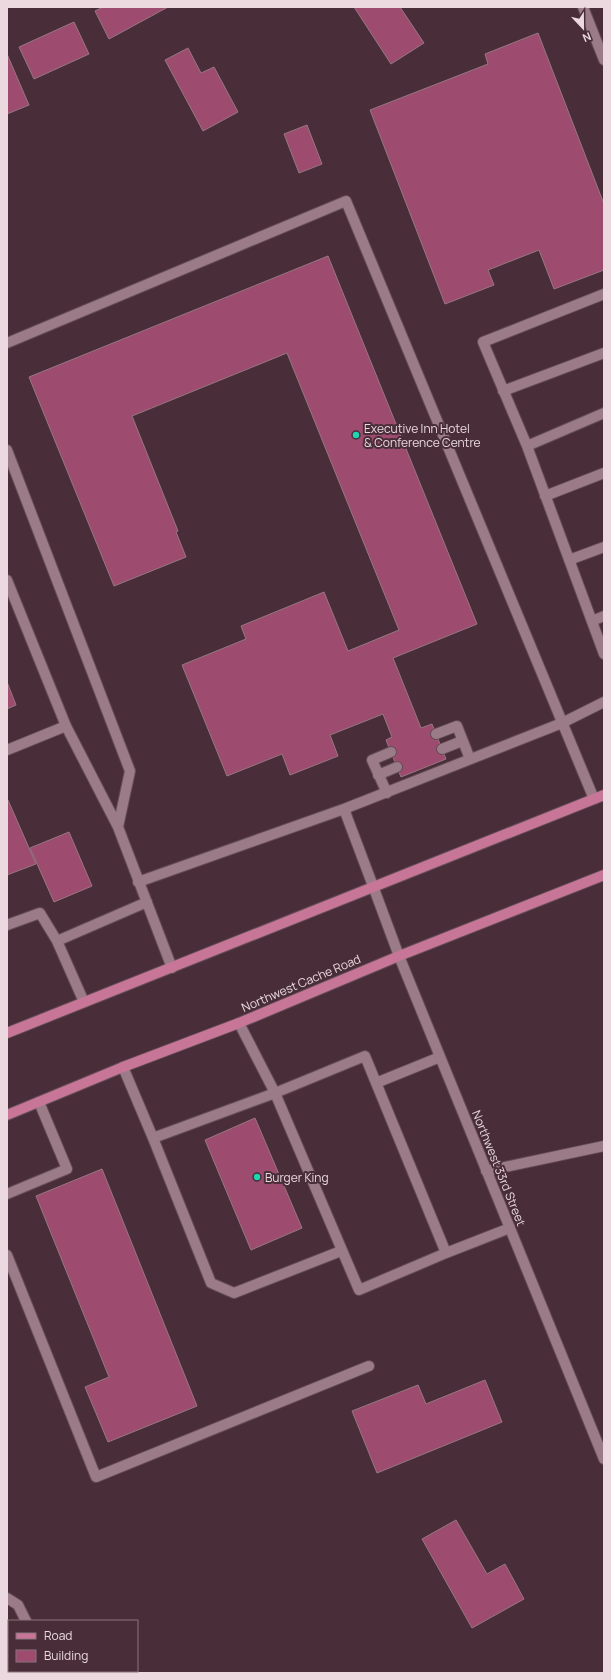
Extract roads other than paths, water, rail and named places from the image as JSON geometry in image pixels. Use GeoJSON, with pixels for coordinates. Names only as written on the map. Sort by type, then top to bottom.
{"type":"FeatureCollection","features":[{"type":"Feature","properties":{"kind":"main road"},"geometry":{"type":"LineString","coordinates":[[7,1033],[599,797]]}},
{"type":"Feature","properties":{"kind":"main road","name":"Northwest Cache Road"},"geometry":{"type":"LineString","coordinates":[[7,1115],[123,1067],[239,1023],[399,956],[604,875]]}},
{"type":"Feature","properties":{"kind":"street"},"geometry":{"type":"LineString","coordinates":[[583,7],[604,60]]}},
{"type":"Feature","properties":{"kind":"street"},"geometry":{"type":"LineString","coordinates":[[7,343],[346,201],[562,722],[599,797]]}},
{"type":"Feature","properties":{"kind":"street"},"geometry":{"type":"LineString","coordinates":[[604,294],[483,342],[527,446],[604,654]]}},
{"type":"Feature","properties":{"kind":"street"},"geometry":{"type":"LineString","coordinates":[[504,390],[604,353]]}},
{"type":"Feature","properties":{"kind":"street"},"geometry":{"type":"LineString","coordinates":[[527,446],[604,413]]}},
{"type":"Feature","properties":{"kind":"street"},"geometry":{"type":"LineString","coordinates":[[7,450],[130,771],[118,826]]}},
{"type":"Feature","properties":{"kind":"street"},"geometry":{"type":"LineString","coordinates":[[545,496],[604,473]]}},
{"type":"Feature","properties":{"kind":"street"},"geometry":{"type":"LineString","coordinates":[[569,560],[604,547]]}},
{"type":"Feature","properties":{"kind":"street"},"geometry":{"type":"LineString","coordinates":[[7,580],[66,726],[118,826],[138,882],[172,968]]}},
{"type":"Feature","properties":{"kind":"street"},"geometry":{"type":"LineString","coordinates":[[592,621],[604,616]]}},
{"type":"Feature","properties":{"kind":"street"},"geometry":{"type":"LineString","coordinates":[[138,882],[386,793],[562,722],[604,702]]}},
{"type":"Feature","properties":{"kind":"street"},"geometry":{"type":"LineString","coordinates":[[7,750],[66,726]]}},
{"type":"Feature","properties":{"kind":"street"},"geometry":{"type":"LineString","coordinates":[[436,734],[457,726],[470,760]]}},
{"type":"Feature","properties":{"kind":"street"},"geometry":{"type":"LineString","coordinates":[[442,749],[462,741]]}},
{"type":"Feature","properties":{"kind":"street"},"geometry":{"type":"LineString","coordinates":[[386,793],[372,760],[391,752]]}},
{"type":"Feature","properties":{"kind":"street"},"geometry":{"type":"LineString","coordinates":[[378,775],[397,767]]}},
{"type":"Feature","properties":{"kind":"street","name":"Northwest 33rd Street"},"geometry":{"type":"LineString","coordinates":[[344,809],[399,956],[604,1459]]}},
{"type":"Feature","properties":{"kind":"street"},"geometry":{"type":"LineString","coordinates":[[57,941],[147,902]]}},
{"type":"Feature","properties":{"kind":"street"},"geometry":{"type":"LineString","coordinates":[[7,925],[40,912],[57,941],[84,1002]]}},
{"type":"Feature","properties":{"kind":"street"},"geometry":{"type":"LineString","coordinates":[[239,1023],[275,1093],[341,1251],[359,1290],[510,1228]]}},
{"type":"Feature","properties":{"kind":"street"},"geometry":{"type":"LineString","coordinates":[[154,1138],[275,1093],[364,1056],[446,1253]]}},
{"type":"Feature","properties":{"kind":"street"},"geometry":{"type":"LineString","coordinates":[[376,1083],[440,1057]]}},
{"type":"Feature","properties":{"kind":"street"},"geometry":{"type":"LineString","coordinates":[[123,1067],[154,1138],[211,1283],[234,1293],[341,1251]]}},
{"type":"Feature","properties":{"kind":"street"},"geometry":{"type":"LineString","coordinates":[[7,1194],[67,1169],[39,1102]]}},
{"type":"Feature","properties":{"kind":"street"},"geometry":{"type":"LineString","coordinates":[[486,1171],[604,1146]]}},
{"type":"Feature","properties":{"kind":"street"},"geometry":{"type":"LineString","coordinates":[[7,1255],[96,1478],[369,1366]]}},
{"type":"Feature","properties":{"kind":"street"},"geometry":{"type":"LineString","coordinates":[[7,1598],[18,1605],[26,1620]]}},
{"type":"Feature","properties":{"kind":"place","name":"Executive Inn Hotel & Conference Centre"},"geometry":{"type":"Point","coordinates":[356,435]}},
{"type":"Feature","properties":{"kind":"place","name":"Burger King"},"geometry":{"type":"Point","coordinates":[257,1177]}}]}
